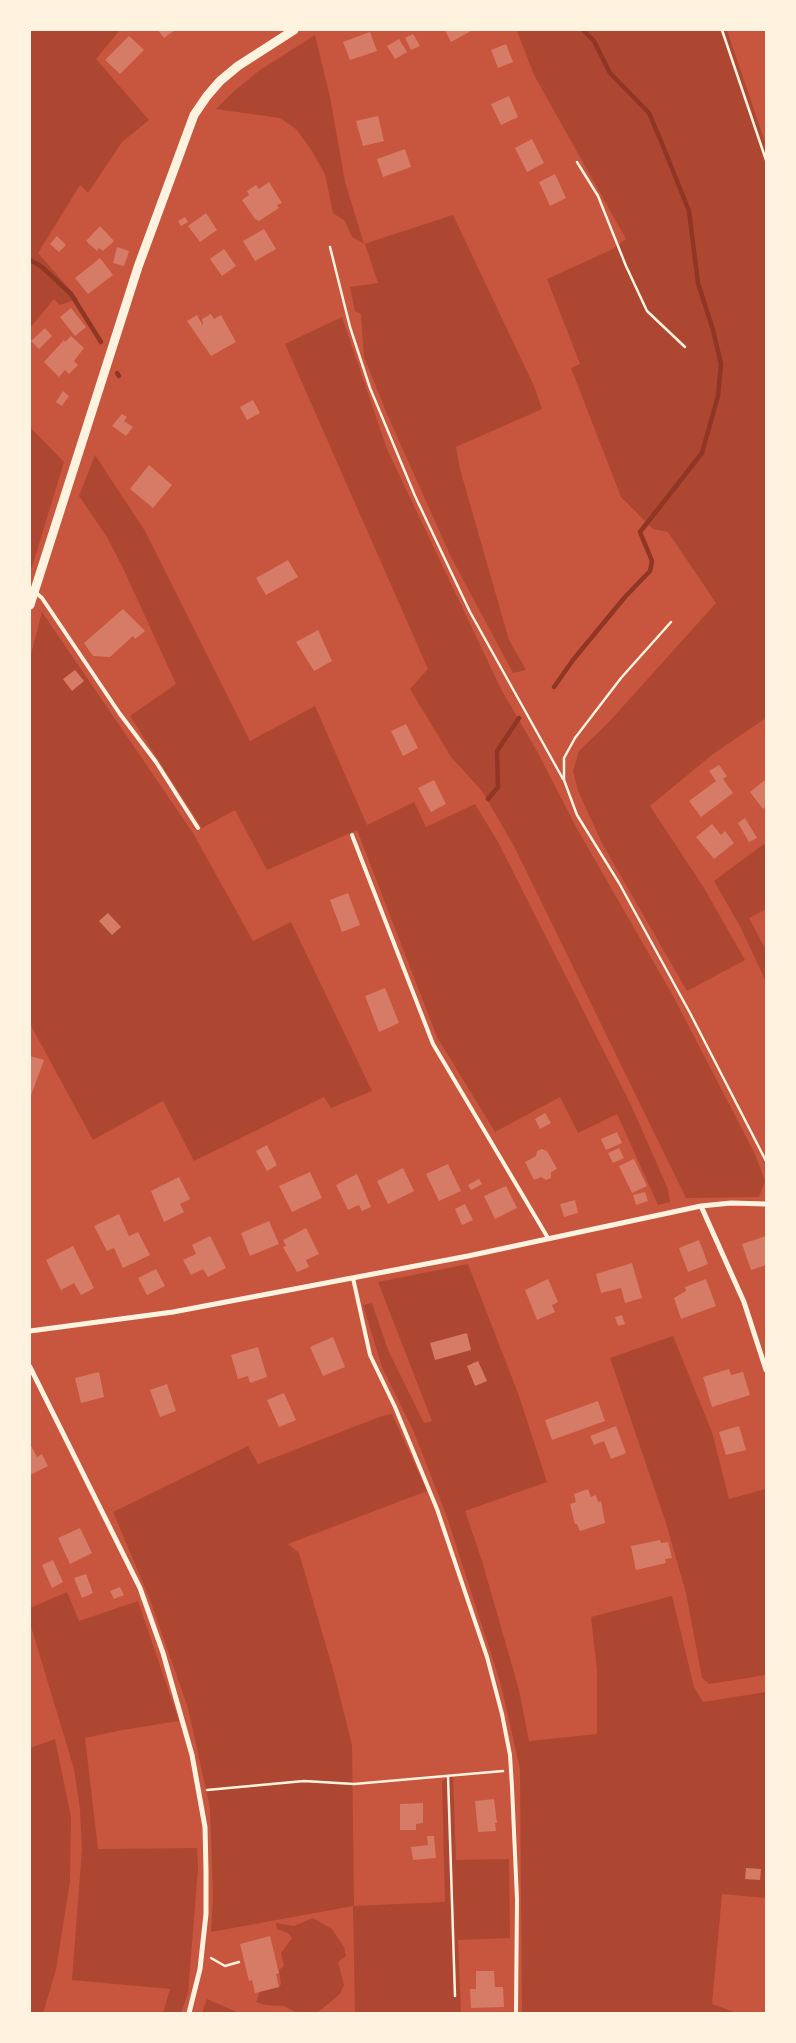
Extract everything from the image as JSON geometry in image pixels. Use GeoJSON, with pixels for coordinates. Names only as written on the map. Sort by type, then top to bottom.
{"type":"FeatureCollection","features":[{"type":"Feature","properties":{"kind":"street"},"geometry":{"type":"LineString","coordinates":[[30,606],[138,267],[194,115],[220,81],[238,66],[294,30]]}},
{"type":"Feature","properties":{"kind":"street"},"geometry":{"type":"LineString","coordinates":[[30,1332],[173,1312],[353,1278],[701,1206],[731,1203],[766,1204]]}},
{"type":"Feature","properties":{"kind":"street"},"geometry":{"type":"LineString","coordinates":[[701,1206],[744,1302],[766,1370]]}},
{"type":"Feature","properties":{"kind":"street"},"geometry":{"type":"LineString","coordinates":[[30,1366],[140,1588],[151,1616],[184,1723],[200,1791],[205,1826],[206,1870],[206,1914],[196,1992],[189,2013]]}},
{"type":"Feature","properties":{"kind":"lane"},"geometry":{"type":"LineString","coordinates":[[35,591],[42,598],[120,714],[156,762],[198,828]]}},
{"type":"Feature","properties":{"kind":"lane"},"geometry":{"type":"LineString","coordinates":[[352,835],[433,1044],[548,1238]]}},
{"type":"Feature","properties":{"kind":"lane"},"geometry":{"type":"LineString","coordinates":[[353,1278],[370,1355],[395,1407],[437,1509],[487,1657],[502,1714],[511,1768],[517,1899],[516,2013]]}},
{"type":"Feature","properties":{"kind":"path"},"geometry":{"type":"LineString","coordinates":[[722,30],[766,160]]}},
{"type":"Feature","properties":{"kind":"path"},"geometry":{"type":"LineString","coordinates":[[577,162],[598,196],[626,266],[647,311],[685,348]]}},
{"type":"Feature","properties":{"kind":"path"},"geometry":{"type":"LineString","coordinates":[[330,247],[350,327],[370,388],[415,496],[470,612],[564,780],[577,815],[619,883],[690,1013],[766,1161]]}},
{"type":"Feature","properties":{"kind":"path"},"geometry":{"type":"LineString","coordinates":[[564,780],[564,758],[575,738],[621,678],[671,622]]}},
{"type":"Feature","properties":{"kind":"path"},"geometry":{"type":"LineString","coordinates":[[200,1791],[304,1781],[354,1784],[498,1772],[511,1768]]}},
{"type":"Feature","properties":{"kind":"path"},"geometry":{"type":"LineString","coordinates":[[448,1776],[455,1996]]}},
{"type":"Feature","properties":{"kind":"path"},"geometry":{"type":"LineString","coordinates":[[201,1956],[210,1957],[225,1966],[239,1962]]}},
{"type":"Feature","properties":{"kind":"shaded area"},"geometry":{"type":"Polygon","coordinates":[[[30,30],[120,30],[96,59],[149,120],[122,142],[88,193],[80,185],[38,253],[78,299],[60,305],[54,299],[30,328],[30,30]]]}},
{"type":"Feature","properties":{"kind":"shaded area"},"geometry":{"type":"Polygon","coordinates":[[[727,30],[766,145],[766,718],[713,754],[650,806],[704,888],[745,960],[687,991],[603,845],[578,791],[573,771],[579,751],[608,723],[716,603],[668,532],[653,529],[621,497],[571,368],[580,364],[547,279],[611,250],[626,239],[534,75],[517,31],[727,30]]]}},
{"type":"Feature","properties":{"kind":"shaded area"},"geometry":{"type":"Polygon","coordinates":[[[315,35],[330,97],[345,182],[364,243],[352,237],[345,221],[333,213],[325,174],[296,129],[280,118],[216,109],[260,70],[315,35]]]}},
{"type":"Feature","properties":{"kind":"shaded area"},"geometry":{"type":"Polygon","coordinates":[[[453,215],[534,386],[542,409],[456,447],[460,469],[509,640],[526,670],[513,673],[451,557],[387,414],[364,357],[361,314],[355,311],[350,287],[378,283],[365,244],[453,215]]]}},
{"type":"Feature","properties":{"kind":"shaded area"},"geometry":{"type":"Polygon","coordinates":[[[342,317],[387,449],[501,689],[538,753],[576,827],[672,994],[755,1154],[765,1181],[759,1197],[686,1198],[514,846],[482,791],[451,757],[410,689],[428,669],[285,344],[342,317]]]}},
{"type":"Feature","properties":{"kind":"shaded area"},"geometry":{"type":"Polygon","coordinates":[[[30,427],[64,462],[32,567],[30,568],[30,427]]]}},
{"type":"Feature","properties":{"kind":"shaded area"},"geometry":{"type":"Polygon","coordinates":[[[95,455],[145,531],[250,741],[315,706],[367,825],[414,802],[426,827],[475,804],[498,842],[631,1105],[668,1189],[670,1202],[658,1205],[617,1114],[578,1133],[560,1097],[495,1132],[437,1037],[357,830],[267,870],[235,810],[202,828],[130,716],[176,684],[123,568],[107,537],[79,496],[95,455]]]}},
{"type":"Feature","properties":{"kind":"shaded area"},"geometry":{"type":"Polygon","coordinates":[[[42,612],[193,833],[253,941],[291,922],[372,1091],[331,1108],[324,1097],[194,1161],[163,1101],[93,1140],[30,1024],[30,658],[42,612]]]}},
{"type":"Feature","properties":{"kind":"shaded area"},"geometry":{"type":"Polygon","coordinates":[[[764,844],[766,848],[766,909],[749,918],[766,950],[766,982],[741,928],[714,881],[764,844]]]}},
{"type":"Feature","properties":{"kind":"shaded area"},"geometry":{"type":"Polygon","coordinates":[[[468,1264],[519,1396],[547,1482],[465,1511],[482,1561],[519,1690],[529,1741],[597,1734],[597,1670],[591,1617],[672,1596],[694,1687],[703,1702],[766,1692],[766,1898],[722,1894],[712,2004],[737,2013],[522,2013],[520,1769],[501,1685],[447,1517],[413,1430],[382,1367],[363,1305],[372,1303],[388,1350],[424,1423],[432,1421],[378,1282],[468,1264]]]}},
{"type":"Feature","properties":{"kind":"shaded area"},"geometry":{"type":"Polygon","coordinates":[[[673,1336],[712,1432],[729,1499],[766,1489],[766,1675],[709,1684],[702,1678],[686,1593],[666,1523],[610,1358],[673,1336]]]}},
{"type":"Feature","properties":{"kind":"shaded area"},"geometry":{"type":"Polygon","coordinates":[[[392,1414],[427,1491],[288,1544],[299,1553],[334,1673],[352,1745],[354,1906],[445,1902],[442,1781],[453,1773],[456,1860],[509,1859],[510,1938],[458,1940],[461,2013],[355,2013],[353,1906],[211,1932],[213,1897],[210,1808],[188,1708],[149,1597],[113,1512],[248,1446],[258,1464],[382,1416],[392,1414]]]}},
{"type":"Feature","properties":{"kind":"shaded area"},"geometry":{"type":"Polygon","coordinates":[[[67,1592],[79,1621],[138,1601],[179,1721],[85,1738],[98,1849],[197,1848],[198,1869],[188,1993],[181,2013],[163,2013],[170,1989],[72,1980],[82,1849],[80,1810],[74,1769],[30,1623],[30,1608],[67,1592]]]}},
{"type":"Feature","properties":{"kind":"shaded area"},"geometry":{"type":"Polygon","coordinates":[[[55,1739],[71,1817],[70,1881],[56,1970],[43,2013],[30,2013],[30,1748],[55,1739]]]}},
{"type":"Feature","properties":{"kind":"shaded area"},"geometry":{"type":"Polygon","coordinates":[[[313,1918],[332,1929],[344,1947],[346,1956],[338,1962],[344,1985],[340,1994],[317,2013],[297,2013],[284,2006],[266,2005],[256,2002],[260,1992],[279,1987],[281,1984],[279,1970],[284,1966],[281,1953],[292,1938],[288,1933],[277,1929],[276,1923],[294,1926],[313,1918]]]}},
{"type":"Feature","properties":{"kind":"shaded area"},"geometry":{"type":"Polygon","coordinates":[[[207,1999],[239,2013],[202,2013],[207,1999]]]}},
{"type":"Feature","properties":{"kind":"building"},"geometry":{"type":"Polygon","coordinates":[[[158,30],[175,30],[164,38],[158,30]]]}},
{"type":"Feature","properties":{"kind":"building"},"geometry":{"type":"Polygon","coordinates":[[[445,30],[470,30],[471,31],[451,42],[445,30]]]}},
{"type":"Feature","properties":{"kind":"building"},"geometry":{"type":"Polygon","coordinates":[[[370,32],[377,51],[350,60],[343,42],[370,32]]]}},
{"type":"Feature","properties":{"kind":"building"},"geometry":{"type":"Polygon","coordinates":[[[413,34],[420,46],[411,50],[405,38],[413,34]]]}},
{"type":"Feature","properties":{"kind":"building"},"geometry":{"type":"Polygon","coordinates":[[[129,36],[144,50],[120,74],[105,60],[129,36]]]}},
{"type":"Feature","properties":{"kind":"building"},"geometry":{"type":"Polygon","coordinates":[[[399,39],[407,52],[395,59],[387,46],[399,39]]]}},
{"type":"Feature","properties":{"kind":"building"},"geometry":{"type":"Polygon","coordinates":[[[506,44],[513,62],[498,68],[491,50],[506,44]]]}},
{"type":"Feature","properties":{"kind":"building"},"geometry":{"type":"Polygon","coordinates":[[[509,96],[518,117],[501,125],[491,104],[509,96]]]}},
{"type":"Feature","properties":{"kind":"building"},"geometry":{"type":"Polygon","coordinates":[[[378,116],[384,141],[363,146],[356,121],[378,116]]]}},
{"type":"Feature","properties":{"kind":"building"},"geometry":{"type":"Polygon","coordinates":[[[532,139],[544,163],[527,172],[515,148],[532,139]]]}},
{"type":"Feature","properties":{"kind":"building"},"geometry":{"type":"Polygon","coordinates":[[[405,149],[411,167],[383,177],[377,159],[405,149]]]}},
{"type":"Feature","properties":{"kind":"building"},"geometry":{"type":"Polygon","coordinates":[[[555,174],[566,198],[550,206],[539,182],[555,174]]]}},
{"type":"Feature","properties":{"kind":"building"},"geometry":{"type":"Polygon","coordinates":[[[269,182],[282,203],[277,205],[279,208],[259,221],[255,219],[242,200],[249,195],[247,191],[256,185],[259,189],[269,182]]]}},
{"type":"Feature","properties":{"kind":"building"},"geometry":{"type":"Polygon","coordinates":[[[206,213],[217,230],[200,242],[188,226],[206,213]]]}},
{"type":"Feature","properties":{"kind":"building"},"geometry":{"type":"Polygon","coordinates":[[[185,217],[188,222],[181,226],[178,221],[185,217]]]}},
{"type":"Feature","properties":{"kind":"building"},"geometry":{"type":"Polygon","coordinates":[[[100,226],[114,241],[103,251],[99,248],[97,251],[86,241],[100,226]]]}},
{"type":"Feature","properties":{"kind":"building"},"geometry":{"type":"Polygon","coordinates":[[[264,229],[276,249],[255,261],[243,241],[264,229]]]}},
{"type":"Feature","properties":{"kind":"building"},"geometry":{"type":"Polygon","coordinates":[[[57,236],[66,245],[59,252],[50,244],[57,236]]]}},
{"type":"Feature","properties":{"kind":"building"},"geometry":{"type":"Polygon","coordinates":[[[117,247],[129,251],[124,266],[113,263],[117,247]]]}},
{"type":"Feature","properties":{"kind":"building"},"geometry":{"type":"Polygon","coordinates":[[[224,249],[236,266],[222,276],[210,259],[224,249]]]}},
{"type":"Feature","properties":{"kind":"building"},"geometry":{"type":"Polygon","coordinates":[[[100,258],[113,275],[88,294],[75,278],[100,258]]]}},
{"type":"Feature","properties":{"kind":"building"},"geometry":{"type":"Polygon","coordinates":[[[71,308],[86,327],[75,336],[60,317],[71,308]]]}},
{"type":"Feature","properties":{"kind":"building"},"geometry":{"type":"Polygon","coordinates":[[[211,314],[214,319],[221,315],[236,342],[211,356],[187,321],[197,315],[203,326],[202,319],[211,314]]]}},
{"type":"Feature","properties":{"kind":"building"},"geometry":{"type":"Polygon","coordinates":[[[45,328],[52,336],[39,349],[31,341],[45,328]]]}},
{"type":"Feature","properties":{"kind":"building"},"geometry":{"type":"Polygon","coordinates":[[[71,336],[84,348],[74,361],[78,365],[69,374],[65,370],[59,377],[44,362],[64,340],[65,342],[71,336]]]}},
{"type":"Feature","properties":{"kind":"building"},"geometry":{"type":"Polygon","coordinates":[[[63,391],[69,396],[62,406],[56,402],[63,391]]]}},
{"type":"Feature","properties":{"kind":"building"},"geometry":{"type":"Polygon","coordinates":[[[253,400],[260,413],[247,420],[240,407],[253,400]]]}},
{"type":"Feature","properties":{"kind":"building"},"geometry":{"type":"Polygon","coordinates":[[[122,414],[127,417],[124,421],[133,427],[126,436],[112,426],[122,414]]]}},
{"type":"Feature","properties":{"kind":"building"},"geometry":{"type":"Polygon","coordinates":[[[149,465],[172,485],[153,508],[130,489],[149,465]]]}},
{"type":"Feature","properties":{"kind":"building"},"geometry":{"type":"Polygon","coordinates":[[[288,560],[298,577],[266,595],[256,578],[288,560]]]}},
{"type":"Feature","properties":{"kind":"building"},"geometry":{"type":"Polygon","coordinates":[[[123,609],[145,631],[135,639],[133,636],[110,657],[93,656],[84,643],[123,609]]]}},
{"type":"Feature","properties":{"kind":"building"},"geometry":{"type":"Polygon","coordinates":[[[318,630],[332,661],[314,671],[296,642],[318,630]]]}},
{"type":"Feature","properties":{"kind":"building"},"geometry":{"type":"Polygon","coordinates":[[[75,670],[84,681],[72,691],[63,679],[75,670]]]}},
{"type":"Feature","properties":{"kind":"building"},"geometry":{"type":"Polygon","coordinates":[[[406,724],[418,748],[403,756],[391,731],[406,724]]]}},
{"type":"Feature","properties":{"kind":"building"},"geometry":{"type":"Polygon","coordinates":[[[719,765],[727,776],[723,779],[733,793],[701,817],[689,801],[716,781],[709,771],[719,765]]]}},
{"type":"Feature","properties":{"kind":"building"},"geometry":{"type":"Polygon","coordinates":[[[766,779],[766,806],[763,809],[750,792],[766,779]]]}},
{"type":"Feature","properties":{"kind":"building"},"geometry":{"type":"Polygon","coordinates":[[[434,780],[446,804],[431,812],[418,788],[434,780]]]}},
{"type":"Feature","properties":{"kind":"building"},"geometry":{"type":"Polygon","coordinates":[[[745,818],[757,838],[749,842],[738,823],[745,818]]]}},
{"type":"Feature","properties":{"kind":"building"},"geometry":{"type":"Polygon","coordinates":[[[712,824],[721,835],[725,831],[734,843],[714,859],[696,837],[712,824]]]}},
{"type":"Feature","properties":{"kind":"building"},"geometry":{"type":"Polygon","coordinates":[[[348,893],[360,925],[342,932],[330,900],[348,893]]]}},
{"type":"Feature","properties":{"kind":"building"},"geometry":{"type":"Polygon","coordinates":[[[108,913],[121,927],[112,935],[99,921],[108,913]]]}},
{"type":"Feature","properties":{"kind":"building"},"geometry":{"type":"Polygon","coordinates":[[[385,988],[399,1023],[379,1032],[365,996],[385,988]]]}},
{"type":"Feature","properties":{"kind":"building"},"geometry":{"type":"Polygon","coordinates":[[[30,1056],[44,1060],[30,1098],[30,1056]]]}},
{"type":"Feature","properties":{"kind":"building"},"geometry":{"type":"Polygon","coordinates":[[[545,1113],[551,1123],[540,1129],[535,1119],[545,1113]]]}},
{"type":"Feature","properties":{"kind":"building"},"geometry":{"type":"Polygon","coordinates":[[[617,1132],[622,1143],[606,1150],[601,1139],[617,1132]]]}},
{"type":"Feature","properties":{"kind":"building"},"geometry":{"type":"Polygon","coordinates":[[[267,1145],[277,1165],[267,1171],[256,1151],[267,1145]]]}},
{"type":"Feature","properties":{"kind":"building"},"geometry":{"type":"Polygon","coordinates":[[[619,1148],[624,1158],[613,1163],[608,1153],[619,1148]]]}},
{"type":"Feature","properties":{"kind":"building"},"geometry":{"type":"Polygon","coordinates":[[[542,1149],[547,1151],[557,1169],[551,1172],[551,1178],[546,1180],[541,1177],[534,1180],[525,1162],[536,1156],[537,1151],[542,1149]]]}},
{"type":"Feature","properties":{"kind":"building"},"geometry":{"type":"Polygon","coordinates":[[[634,1159],[647,1186],[632,1193],[619,1166],[634,1159]]]}},
{"type":"Feature","properties":{"kind":"building"},"geometry":{"type":"Polygon","coordinates":[[[448,1164],[461,1191],[439,1201],[426,1174],[448,1164]]]}},
{"type":"Feature","properties":{"kind":"building"},"geometry":{"type":"Polygon","coordinates":[[[403,1168],[414,1191],[388,1204],[377,1181],[403,1168]]]}},
{"type":"Feature","properties":{"kind":"building"},"geometry":{"type":"Polygon","coordinates":[[[310,1172],[322,1198],[292,1212],[279,1186],[310,1172]]]}},
{"type":"Feature","properties":{"kind":"building"},"geometry":{"type":"Polygon","coordinates":[[[357,1174],[371,1207],[362,1211],[359,1205],[348,1210],[336,1185],[357,1174]]]}},
{"type":"Feature","properties":{"kind":"building"},"geometry":{"type":"Polygon","coordinates":[[[179,1177],[190,1199],[180,1204],[184,1212],[164,1222],[151,1191],[179,1177]]]}},
{"type":"Feature","properties":{"kind":"building"},"geometry":{"type":"Polygon","coordinates":[[[479,1179],[482,1184],[471,1190],[468,1185],[479,1179]]]}},
{"type":"Feature","properties":{"kind":"building"},"geometry":{"type":"Polygon","coordinates":[[[506,1186],[517,1208],[495,1219],[484,1196],[506,1186]]]}},
{"type":"Feature","properties":{"kind":"building"},"geometry":{"type":"Polygon","coordinates":[[[645,1192],[648,1201],[636,1205],[633,1195],[645,1192]]]}},
{"type":"Feature","properties":{"kind":"building"},"geometry":{"type":"Polygon","coordinates":[[[575,1200],[578,1213],[564,1217],[560,1204],[575,1200]]]}},
{"type":"Feature","properties":{"kind":"building"},"geometry":{"type":"Polygon","coordinates":[[[465,1204],[473,1220],[462,1225],[455,1209],[465,1204]]]}},
{"type":"Feature","properties":{"kind":"building"},"geometry":{"type":"Polygon","coordinates":[[[119,1214],[129,1236],[138,1232],[150,1255],[123,1268],[114,1248],[107,1251],[94,1226],[119,1214]]]}},
{"type":"Feature","properties":{"kind":"building"},"geometry":{"type":"Polygon","coordinates":[[[269,1221],[279,1244],[250,1256],[241,1233],[269,1221]]]}},
{"type":"Feature","properties":{"kind":"building"},"geometry":{"type":"Polygon","coordinates":[[[306,1228],[319,1254],[306,1260],[309,1267],[297,1272],[283,1247],[286,1246],[283,1240],[306,1228]]]}},
{"type":"Feature","properties":{"kind":"building"},"geometry":{"type":"Polygon","coordinates":[[[210,1236],[226,1268],[208,1277],[203,1269],[191,1275],[183,1260],[196,1254],[192,1245],[210,1236]]]}},
{"type":"Feature","properties":{"kind":"building"},"geometry":{"type":"Polygon","coordinates":[[[766,1236],[766,1265],[751,1270],[742,1244],[766,1236]]]}},
{"type":"Feature","properties":{"kind":"building"},"geometry":{"type":"Polygon","coordinates":[[[699,1240],[708,1264],[688,1272],[679,1248],[699,1240]]]}},
{"type":"Feature","properties":{"kind":"building"},"geometry":{"type":"Polygon","coordinates":[[[73,1246],[94,1288],[81,1295],[74,1283],[61,1290],[46,1260],[73,1246]]]}},
{"type":"Feature","properties":{"kind":"building"},"geometry":{"type":"Polygon","coordinates":[[[632,1263],[642,1298],[625,1303],[621,1288],[601,1293],[596,1274],[632,1263]]]}},
{"type":"Feature","properties":{"kind":"building"},"geometry":{"type":"Polygon","coordinates":[[[156,1269],[165,1286],[147,1295],[138,1278],[156,1269]]]}},
{"type":"Feature","properties":{"kind":"building"},"geometry":{"type":"Polygon","coordinates":[[[548,1279],[558,1302],[552,1305],[555,1312],[537,1320],[525,1290],[548,1279]]]}},
{"type":"Feature","properties":{"kind":"building"},"geometry":{"type":"Polygon","coordinates":[[[706,1279],[716,1306],[681,1319],[674,1298],[686,1291],[685,1287],[706,1279]]]}},
{"type":"Feature","properties":{"kind":"building"},"geometry":{"type":"Polygon","coordinates":[[[622,1315],[625,1324],[618,1326],[615,1317],[622,1315]]]}},
{"type":"Feature","properties":{"kind":"building"},"geometry":{"type":"Polygon","coordinates":[[[467,1333],[471,1350],[435,1360],[430,1343],[467,1333]]]}},
{"type":"Feature","properties":{"kind":"building"},"geometry":{"type":"Polygon","coordinates":[[[333,1337],[345,1367],[323,1376],[310,1347],[333,1337]]]}},
{"type":"Feature","properties":{"kind":"building"},"geometry":{"type":"Polygon","coordinates":[[[258,1347],[267,1377],[250,1383],[248,1376],[238,1379],[231,1355],[258,1347]]]}},
{"type":"Feature","properties":{"kind":"building"},"geometry":{"type":"Polygon","coordinates":[[[478,1361],[487,1381],[475,1386],[467,1366],[478,1361]]]}},
{"type":"Feature","properties":{"kind":"building"},"geometry":{"type":"Polygon","coordinates":[[[729,1369],[731,1375],[743,1372],[750,1395],[712,1407],[703,1377],[729,1369]]]}},
{"type":"Feature","properties":{"kind":"building"},"geometry":{"type":"Polygon","coordinates":[[[99,1372],[104,1397],[81,1403],[75,1378],[99,1372]]]}},
{"type":"Feature","properties":{"kind":"building"},"geometry":{"type":"Polygon","coordinates":[[[167,1384],[176,1411],[160,1417],[150,1390],[167,1384]]]}},
{"type":"Feature","properties":{"kind":"building"},"geometry":{"type":"Polygon","coordinates":[[[284,1393],[296,1420],[279,1427],[267,1400],[284,1393]]]}},
{"type":"Feature","properties":{"kind":"building"},"geometry":{"type":"Polygon","coordinates":[[[598,1401],[605,1421],[552,1440],[545,1420],[598,1401]]]}},
{"type":"Feature","properties":{"kind":"building"},"geometry":{"type":"Polygon","coordinates":[[[616,1426],[626,1453],[611,1459],[604,1441],[594,1445],[590,1436],[616,1426]]]}},
{"type":"Feature","properties":{"kind":"building"},"geometry":{"type":"Polygon","coordinates":[[[739,1426],[746,1450],[726,1455],[719,1432],[739,1426]]]}},
{"type":"Feature","properties":{"kind":"building"},"geometry":{"type":"Polygon","coordinates":[[[30,1444],[37,1457],[42,1454],[48,1466],[30,1475],[30,1444]]]}},
{"type":"Feature","properties":{"kind":"building"},"geometry":{"type":"Polygon","coordinates":[[[588,1489],[591,1497],[596,1495],[598,1502],[601,1501],[605,1523],[580,1531],[577,1524],[575,1524],[570,1504],[576,1502],[574,1494],[588,1489]]]}},
{"type":"Feature","properties":{"kind":"building"},"geometry":{"type":"Polygon","coordinates":[[[80,1528],[92,1553],[70,1564],[58,1538],[80,1528]]]}},
{"type":"Feature","properties":{"kind":"building"},"geometry":{"type":"Polygon","coordinates":[[[660,1540],[661,1543],[668,1542],[672,1558],[665,1559],[666,1563],[636,1570],[631,1546],[660,1540]]]}},
{"type":"Feature","properties":{"kind":"building"},"geometry":{"type":"Polygon","coordinates":[[[53,1560],[63,1582],[52,1588],[42,1565],[53,1560]]]}},
{"type":"Feature","properties":{"kind":"building"},"geometry":{"type":"Polygon","coordinates":[[[86,1574],[93,1593],[82,1598],[74,1578],[86,1574]]]}},
{"type":"Feature","properties":{"kind":"building"},"geometry":{"type":"Polygon","coordinates":[[[120,1587],[124,1595],[114,1599],[110,1591],[120,1587]]]}},
{"type":"Feature","properties":{"kind":"building"},"geometry":{"type":"Polygon","coordinates":[[[494,1799],[496,1831],[478,1832],[475,1801],[494,1799]]]}},
{"type":"Feature","properties":{"kind":"building"},"geometry":{"type":"Polygon","coordinates":[[[423,1803],[423,1823],[416,1824],[416,1830],[400,1830],[400,1804],[423,1803]]]}},
{"type":"Feature","properties":{"kind":"building"},"geometry":{"type":"Polygon","coordinates":[[[427,1836],[434,1836],[436,1858],[413,1860],[411,1847],[428,1845],[427,1836]]]}},
{"type":"Feature","properties":{"kind":"building"},"geometry":{"type":"Polygon","coordinates":[[[746,1868],[761,1869],[760,1880],[745,1879],[746,1868]]]}},
{"type":"Feature","properties":{"kind":"building"},"geometry":{"type":"Polygon","coordinates":[[[270,1936],[279,1973],[276,1974],[279,1987],[255,1993],[252,1980],[249,1981],[240,1944],[270,1936]]]}},
{"type":"Feature","properties":{"kind":"building"},"geometry":{"type":"Polygon","coordinates":[[[476,1971],[494,1971],[495,1987],[503,1987],[504,2007],[471,2008],[470,1989],[476,1989],[476,1971]]]}},
{"type":"Feature","properties":{"kind":"waterway"},"geometry":{"type":"LineString","coordinates":[[554,687],[573,660],[625,597],[650,571],[652,561],[640,532],[702,453],[718,396],[721,364],[713,330],[698,283],[689,211],[663,146],[649,113],[610,73],[594,41],[583,30]]}},
{"type":"Feature","properties":{"kind":"waterway"},"geometry":{"type":"LineString","coordinates":[[30,260],[42,267],[71,294],[101,342]]}},
{"type":"Feature","properties":{"kind":"waterway"},"geometry":{"type":"LineString","coordinates":[[488,799],[498,787],[497,751],[519,718]]}}]}
